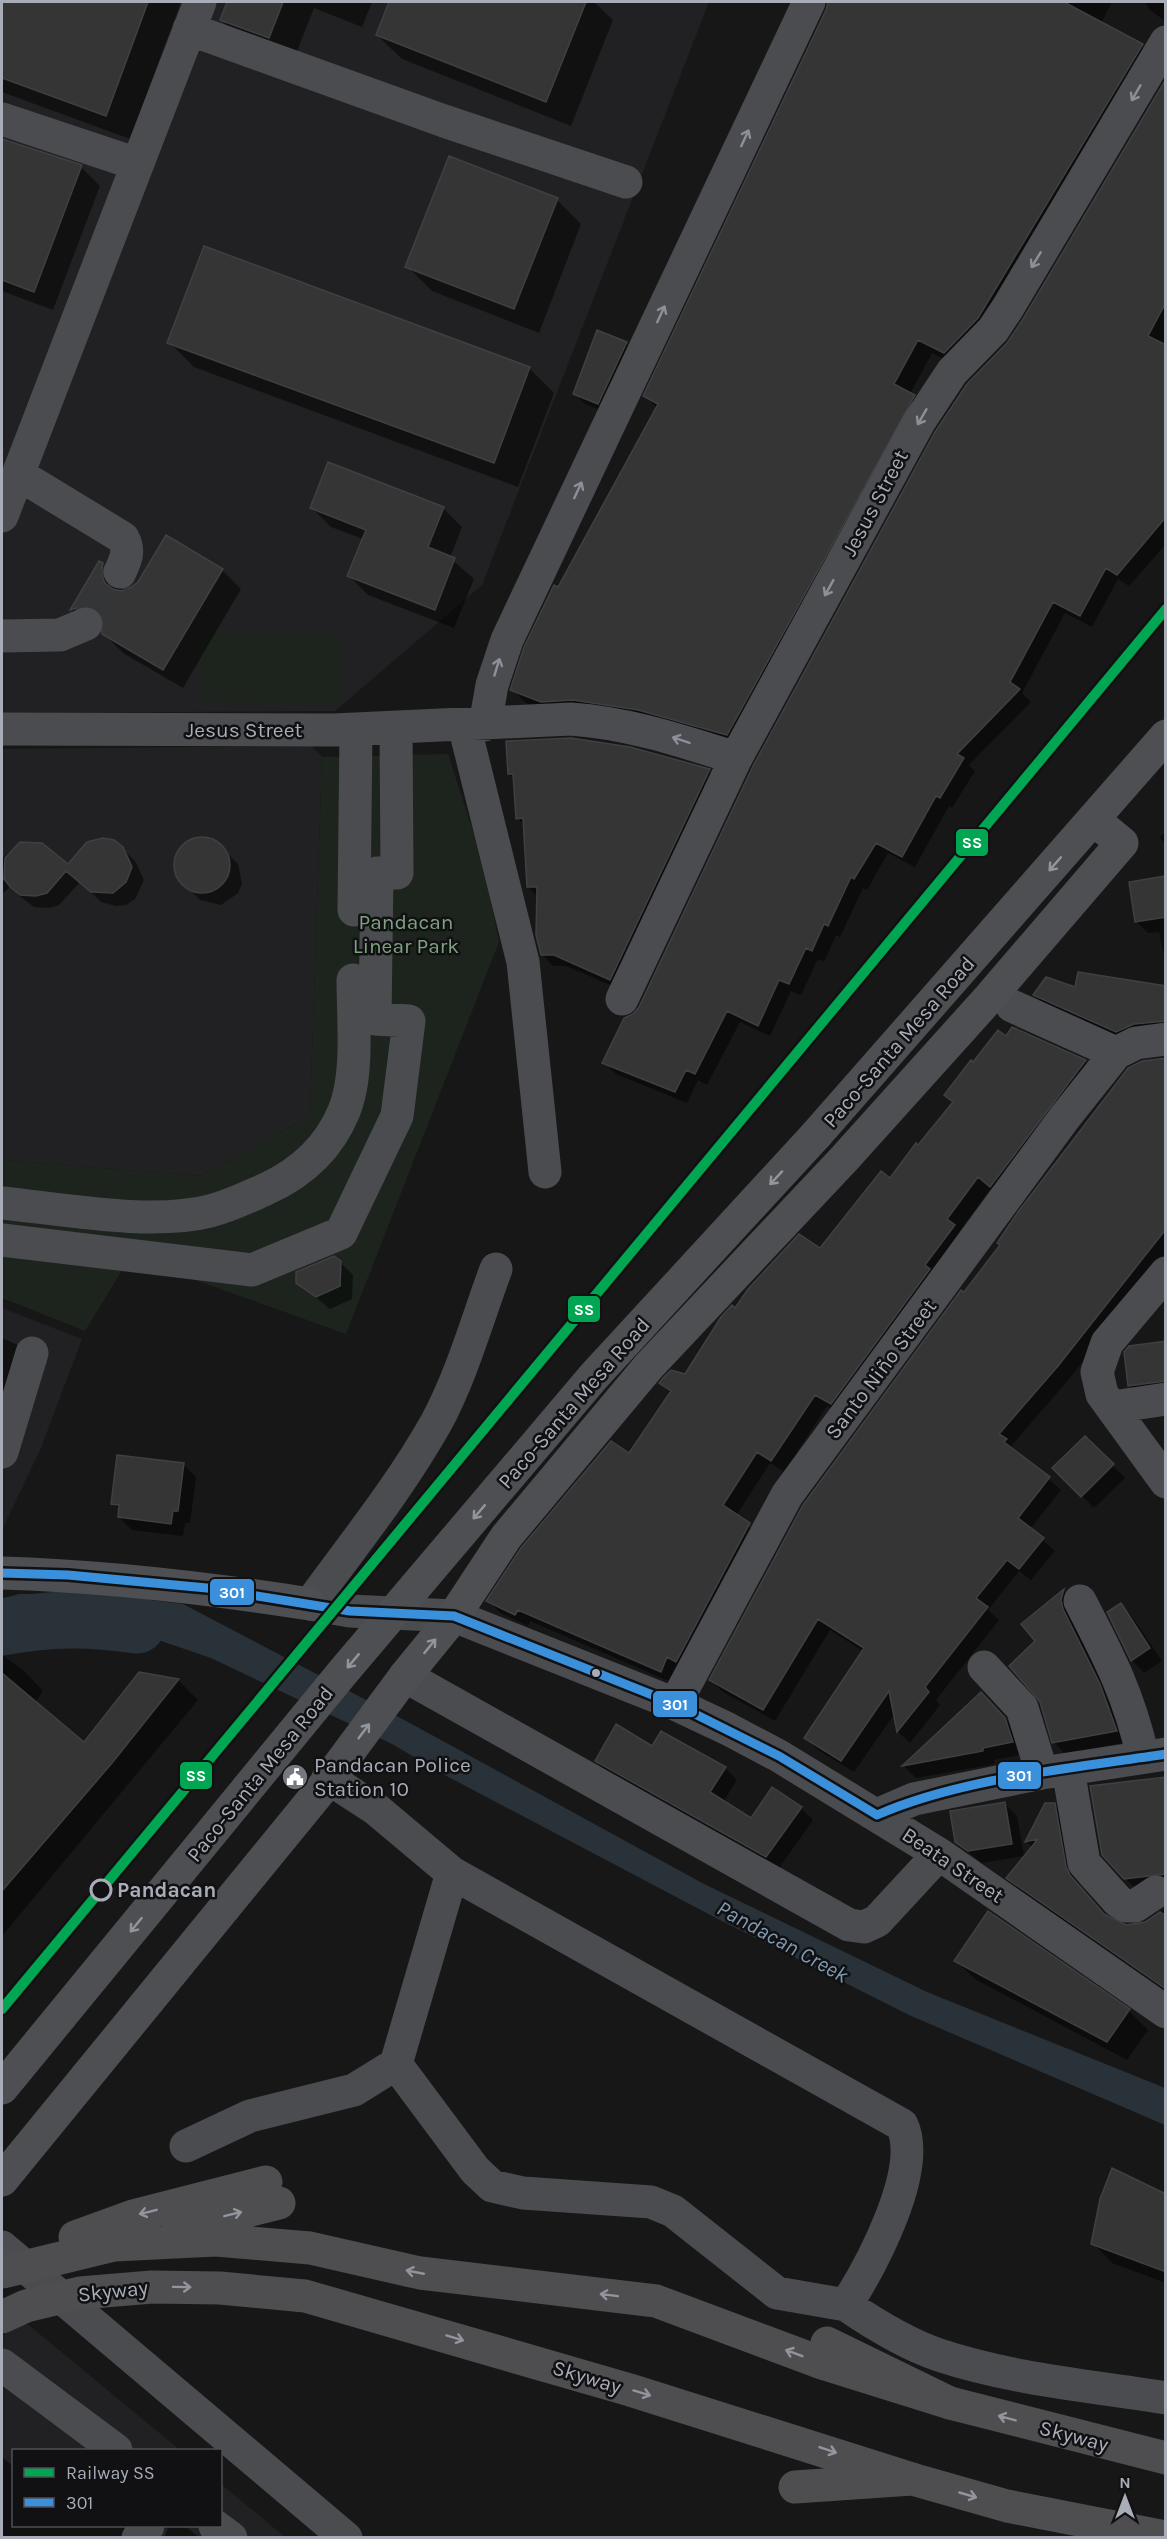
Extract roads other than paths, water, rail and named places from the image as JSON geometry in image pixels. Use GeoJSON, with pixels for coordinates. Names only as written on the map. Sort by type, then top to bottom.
{"type":"FeatureCollection","features":[{"type":"Feature","properties":{"kind":"highway"},"geometry":{"type":"LineString","coordinates":[[2,2273],[78,2261],[272,2193]]}},
{"type":"Feature","properties":{"kind":"highway","name":"Skyway"},"geometry":{"type":"LineString","coordinates":[[2,2273],[114,2246],[216,2240],[310,2248],[420,2273],[656,2301],[822,2363],[950,2403],[1166,2458]]}},
{"type":"Feature","properties":{"kind":"highway","name":"Skyway"},"geometry":{"type":"LineString","coordinates":[[2,2316],[26,2306],[80,2293],[152,2287],[220,2288],[305,2296],[630,2390],[912,2479],[1028,2511],[1166,2538]]}},
{"type":"Feature","properties":{"kind":"highway"},"geometry":{"type":"LineString","coordinates":[[827,2343],[950,2403]]}},
{"type":"Feature","properties":{"kind":"highway"},"geometry":{"type":"LineString","coordinates":[[795,2487],[912,2479]]}},
{"type":"Feature","properties":{"kind":"main road","name":"Paco-Santa Mesa Road"},"geometry":{"type":"LineString","coordinates":[[2,2088],[343,1672],[579,1394],[816,1135],[1166,735]]}},
{"type":"Feature","properties":{"kind":"main road","name":"Paco-Santa Mesa Road"},"geometry":{"type":"LineString","coordinates":[[2,2180],[328,1778],[405,1676],[454,1616],[506,1537],[649,1366],[974,1015],[1122,843],[1094,820]]}},
{"type":"Feature","properties":{"kind":"main road","name":"Beata Street"},"geometry":{"type":"LineString","coordinates":[[2,1573],[68,1575],[166,1584],[310,1605]]}},
{"type":"Feature","properties":{"kind":"street"},"geometry":{"type":"LineString","coordinates":[[545,1172],[522,962],[475,725],[492,685],[507,640],[809,2]]}},
{"type":"Feature","properties":{"kind":"street"},"geometry":{"type":"LineString","coordinates":[[2,516],[195,15],[433,117],[626,182]]}},
{"type":"Feature","properties":{"kind":"street","name":"Jesus Street"},"geometry":{"type":"LineString","coordinates":[[2,729],[356,729],[523,721],[599,721],[657,733],[736,758],[937,391],[993,330],[1007,309],[1166,42]]}},
{"type":"Feature","properties":{"kind":"street"},"geometry":{"type":"LineString","coordinates":[[2,119],[137,164]]}},
{"type":"Feature","properties":{"kind":"street"},"geometry":{"type":"LineString","coordinates":[[18,474],[123,538],[127,546],[127,555],[120,572]]}},
{"type":"Feature","properties":{"kind":"street"},"geometry":{"type":"LineString","coordinates":[[2,636],[60,635],[86,624]]}},
{"type":"Feature","properties":{"kind":"street"},"geometry":{"type":"LineString","coordinates":[[2,1240],[252,1270],[341,1233],[397,1116],[409,1021],[375,1019],[377,873],[397,873],[396,728]]}},
{"type":"Feature","properties":{"kind":"street"},"geometry":{"type":"LineString","coordinates":[[2,1203],[128,1215],[167,1215],[209,1211],[277,1184],[299,1171],[320,1151],[344,1111],[352,1081],[356,729]]}},
{"type":"Feature","properties":{"kind":"street"},"geometry":{"type":"LineString","coordinates":[[622,999],[736,758]]}},
{"type":"Feature","properties":{"kind":"street"},"geometry":{"type":"LineString","coordinates":[[1012,1006],[1116,1053],[1136,1043],[1166,1039]]}},
{"type":"Feature","properties":{"kind":"street","name":"Santo Niño Street"},"geometry":{"type":"LineString","coordinates":[[675,1704],[787,1496],[1065,1117],[1116,1053]]}},
{"type":"Feature","properties":{"kind":"street"},"geometry":{"type":"LineString","coordinates":[[310,1605],[406,1472],[436,1422],[462,1364],[496,1269]]}},
{"type":"Feature","properties":{"kind":"street"},"geometry":{"type":"LineString","coordinates":[[1164,1277],[1107,1343],[1101,1357],[1098,1383],[1102,1394],[1166,1482]]}},
{"type":"Feature","properties":{"kind":"street"},"geometry":{"type":"LineString","coordinates":[[2,1452],[32,1353]]}},
{"type":"Feature","properties":{"kind":"street"},"geometry":{"type":"LineString","coordinates":[[1113,1407],[1166,1399]]}},
{"type":"Feature","properties":{"kind":"street"},"geometry":{"type":"LineString","coordinates":[[877,1815],[914,1799],[1055,1771],[1154,1755],[1134,1717],[1116,1669],[1080,1601]]}},
{"type":"Feature","properties":{"kind":"street","name":"Beata Street"},"geometry":{"type":"LineString","coordinates":[[310,1605],[350,1611],[454,1616],[675,1704],[778,1756],[877,1815],[939,1854],[1166,2012]]}},
{"type":"Feature","properties":{"kind":"street"},"geometry":{"type":"LineString","coordinates":[[984,1667],[1022,1708],[1055,1771],[1084,1863],[1118,1901],[1126,1906],[1135,1906],[1156,1892]]}},
{"type":"Feature","properties":{"kind":"street"},"geometry":{"type":"LineString","coordinates":[[405,1676],[849,1925],[864,1927],[877,1921],[939,1854]]}},
{"type":"Feature","properties":{"kind":"street"},"geometry":{"type":"LineString","coordinates":[[328,1778],[377,1810],[452,1873],[902,2125],[909,2151],[900,2190],[864,2278],[846,2305]]}},
{"type":"Feature","properties":{"kind":"street"},"geometry":{"type":"LineString","coordinates":[[186,2146],[250,2116],[354,2090],[396,2064],[452,1873]]}},
{"type":"Feature","properties":{"kind":"street"},"geometry":{"type":"LineString","coordinates":[[396,2064],[475,2170],[492,2186],[522,2193],[651,2202],[673,2211],[777,2294],[846,2305],[876,2325],[938,2355],[1016,2374],[1166,2398]]}},
{"type":"Feature","properties":{"kind":"street"},"geometry":{"type":"LineString","coordinates":[[2,2273],[346,2538]]}},
{"type":"Feature","properties":{"kind":"street"},"geometry":{"type":"LineString","coordinates":[[2,2365],[113,2449]]}},
{"type":"Feature","properties":{"kind":"water"},"geometry":{"type":"Polygon","coordinates":[[[19,1594],[100,1594],[183,1604],[408,1722],[704,1884],[927,1992],[1165,2088],[1165,2125],[909,2015],[716,1918],[441,1773],[392,1744],[211,1658],[129,1630],[32,1615],[2,1626],[2,1599],[19,1594]]]}},
{"type":"Feature","properties":{"kind":"waterway","name":"Pandacan Creek"},"geometry":{"type":"LineString","coordinates":[[2,1627],[70,1620],[137,1625]]}},
{"type":"Feature","properties":{"kind":"tunnel"},"geometry":{"type":"LineString","coordinates":[[86,624],[120,572]]}},
{"type":"Feature","properties":{"kind":"rail line","name":"SS"},"geometry":{"type":"LineString","coordinates":[[2,2009],[1166,609]]}},
{"type":"Feature","properties":{"kind":"place","name":"Pandacan Police Station 10"},"geometry":{"type":"Point","coordinates":[295,1777]}},
{"type":"Feature","properties":{"kind":"place","name":"Pandacan"},"geometry":{"type":"Point","coordinates":[101,1890]}},
{"type":"Feature","properties":{"kind":"park label","name":"Pandacan Linear Park"},"geometry":{"type":"Point","coordinates":[406,934]}}]}
